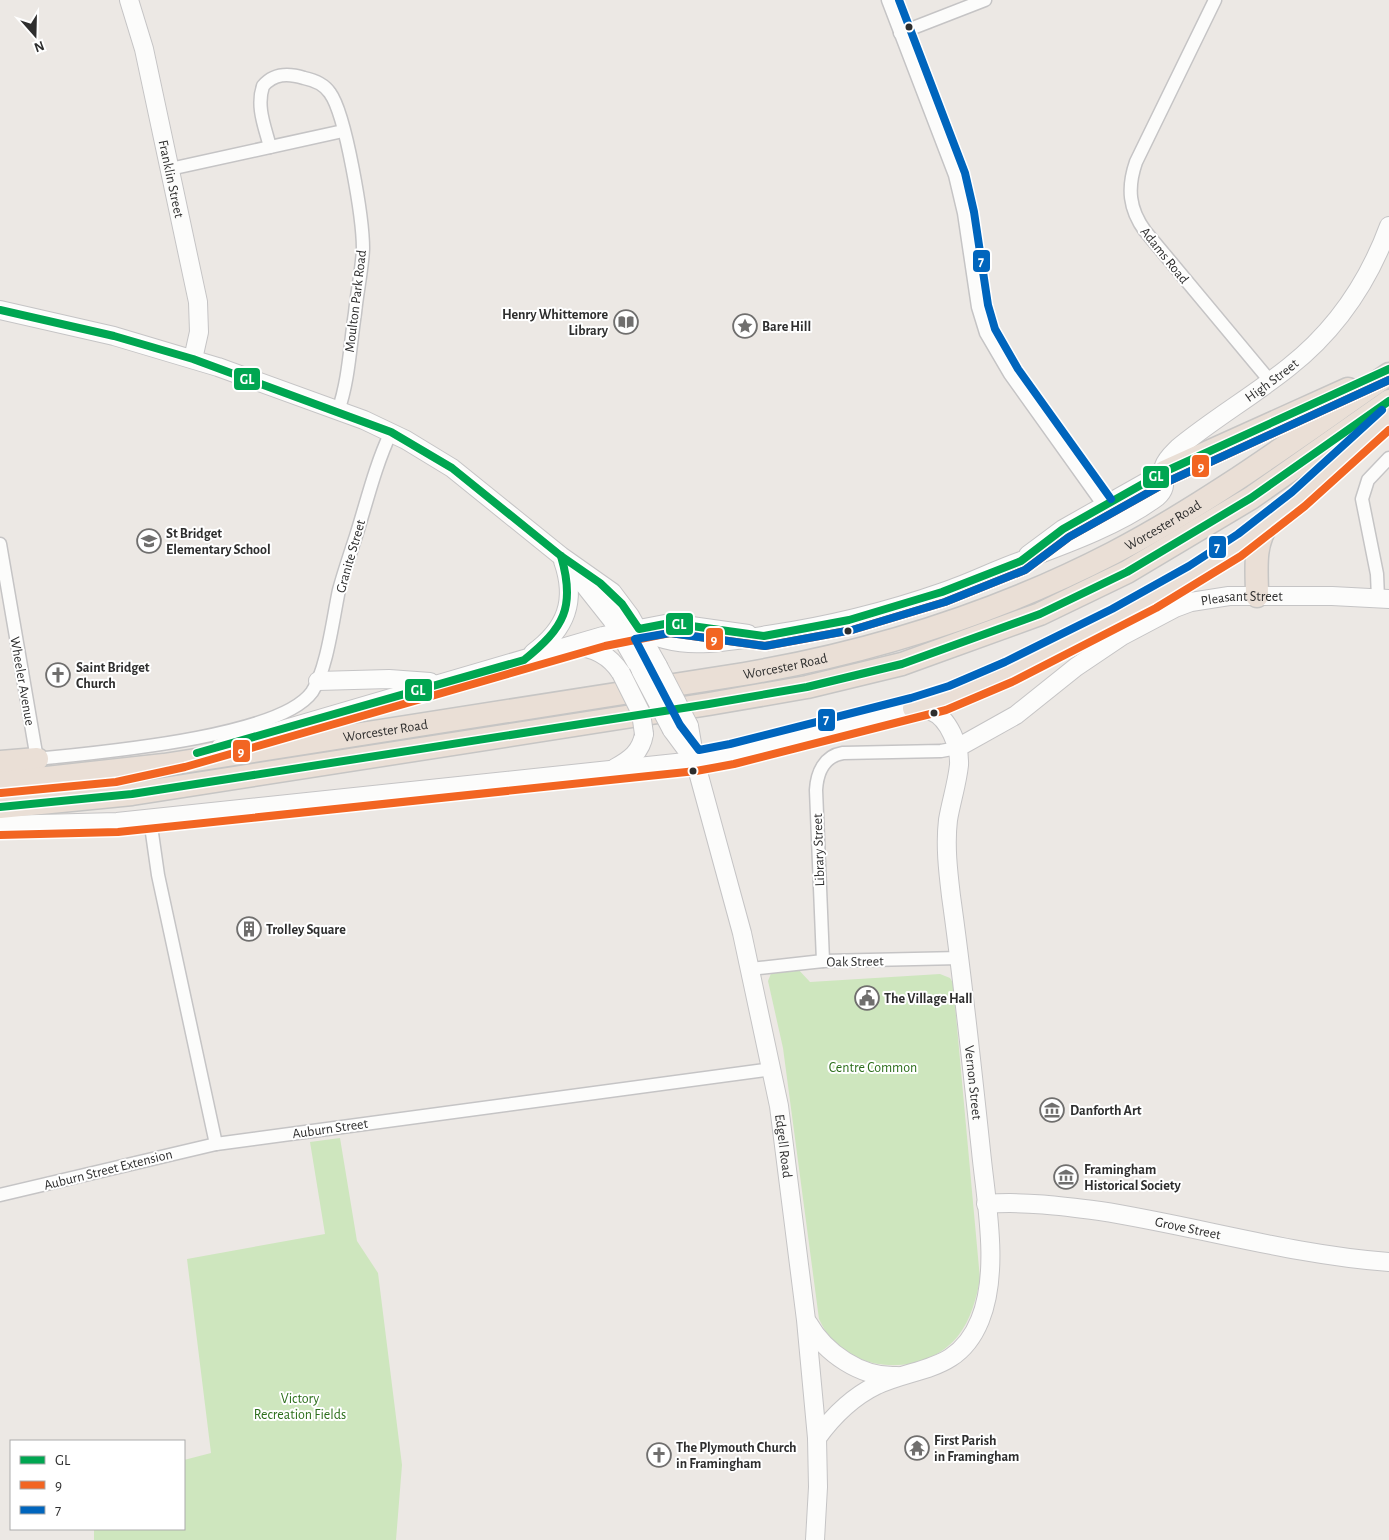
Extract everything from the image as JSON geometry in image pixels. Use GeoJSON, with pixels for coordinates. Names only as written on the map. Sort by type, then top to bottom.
{"type":"FeatureCollection","features":[{"type":"Feature","properties":{"kind":"highway"},"geometry":{"type":"LineString","coordinates":[[1164,472],[1276,423],[1389,369]]}},
{"type":"Feature","properties":{"kind":"highway","name":"Worcester Road"},"geometry":{"type":"LineString","coordinates":[[0,784],[115,772],[773,670],[838,656],[933,628],[1052,582],[1113,553],[1156,529],[1238,478],[1389,374]]}},
{"type":"Feature","properties":{"kind":"highway","name":"Worcester Road"},"geometry":{"type":"LineString","coordinates":[[0,807],[132,794],[690,707],[807,687],[902,664],[1040,614],[1128,572],[1251,498],[1389,401]]}},
{"type":"Feature","properties":{"kind":"highway"},"geometry":{"type":"LineString","coordinates":[[914,708],[942,700],[1007,673],[1103,625],[1204,567],[1267,525],[1389,417]]}},
{"type":"Feature","properties":{"kind":"highway"},"geometry":{"type":"LineString","coordinates":[[1257,596],[1258,545],[1260,536],[1267,525]]}},
{"type":"Feature","properties":{"kind":"highway"},"geometry":{"type":"LineString","coordinates":[[0,762],[37,759]]}},
{"type":"Feature","properties":{"kind":"main road","name":"Franklin Street"},"geometry":{"type":"LineString","coordinates":[[129,0],[144,49],[200,317],[200,332],[193,359]]}},
{"type":"Feature","properties":{"kind":"main road","name":"High Street"},"geometry":{"type":"LineString","coordinates":[[639,629],[652,636],[671,642],[703,644],[731,642],[878,613],[968,583],[1021,561],[1052,551],[1115,521],[1159,495],[1166,484],[1164,472],[1166,461],[1178,448],[1270,381],[1301,357],[1326,334],[1356,296],[1389,226]]}},
{"type":"Feature","properties":{"kind":"main road"},"geometry":{"type":"LineString","coordinates":[[0,310],[106,334],[193,359],[338,410],[391,432],[452,468],[561,556],[568,580],[566,611],[557,632],[524,660]]}},
{"type":"Feature","properties":{"kind":"main road","name":"High Street"},"geometry":{"type":"LineString","coordinates":[[1021,561],[1049,538],[1103,505],[1164,472]]}},
{"type":"Feature","properties":{"kind":"main road","name":"Edgell Road"},"geometry":{"type":"LineString","coordinates":[[561,556],[612,592],[639,629],[658,666],[680,728],[695,761],[750,970],[772,1070],[795,1225],[806,1320],[817,1438],[818,1487],[815,1540]]}},
{"type":"Feature","properties":{"kind":"main road","name":"Edgell Road"},"geometry":{"type":"LineString","coordinates":[[561,556],[602,606],[620,632],[641,670],[680,728]]}},
{"type":"Feature","properties":{"kind":"main road","name":"Pleasant Street"},"geometry":{"type":"LineString","coordinates":[[957,748],[1001,725],[1083,662],[1156,618],[1191,602],[1210,598],[1257,596],[1383,599]]}},
{"type":"Feature","properties":{"kind":"main road","name":"Worcester Road"},"geometry":{"type":"LineString","coordinates":[[115,772],[221,747],[565,647],[620,632],[639,629]]}},
{"type":"Feature","properties":{"kind":"main road"},"geometry":{"type":"LineString","coordinates":[[565,647],[583,647],[602,654],[616,664],[641,713],[644,734],[643,742],[633,756],[612,769]]}},
{"type":"Feature","properties":{"kind":"main road"},"geometry":{"type":"LineString","coordinates":[[318,681],[452,680]]}},
{"type":"Feature","properties":{"kind":"main road"},"geometry":{"type":"LineString","coordinates":[[0,825],[89,824],[150,819],[695,761],[732,754],[914,708],[929,710],[941,717],[948,726],[957,748]]}},
{"type":"Feature","properties":{"kind":"main road","name":"Vernon Street"},"geometry":{"type":"LineString","coordinates":[[817,1438],[832,1418],[853,1399],[878,1385],[921,1372],[946,1361],[966,1342],[980,1321],[988,1295],[990,1273],[986,1204],[947,852],[948,819],[959,764],[957,748]]}},
{"type":"Feature","properties":{"kind":"main road","name":"Grove Street"},"geometry":{"type":"LineString","coordinates":[[986,1204],[1017,1203],[1095,1211],[1160,1221],[1319,1253],[1389,1262]]}},
{"type":"Feature","properties":{"kind":"main road","name":"Vernon Street"},"geometry":{"type":"LineString","coordinates":[[806,1320],[820,1341],[851,1364],[877,1374],[906,1376]]}},
{"type":"Feature","properties":{"kind":"street"},"geometry":{"type":"LineString","coordinates":[[888,0],[955,174],[964,213],[978,307],[986,333],[1010,374],[1115,521]]}},
{"type":"Feature","properties":{"kind":"street"},"geometry":{"type":"LineString","coordinates":[[900,33],[985,0]]}},
{"type":"Feature","properties":{"kind":"street","name":"Adams Road"},"geometry":{"type":"LineString","coordinates":[[1215,0],[1136,162],[1130,185],[1132,208],[1145,231],[1270,381]]}},
{"type":"Feature","properties":{"kind":"street","name":"Moulton Park Road"},"geometry":{"type":"LineString","coordinates":[[270,147],[260,103],[263,86],[275,76],[296,75],[324,85],[334,99],[343,131],[349,157],[363,251],[345,385],[338,410]]}},
{"type":"Feature","properties":{"kind":"street"},"geometry":{"type":"LineString","coordinates":[[170,169],[343,131]]}},
{"type":"Feature","properties":{"kind":"street","name":"Granite Street"},"geometry":{"type":"LineString","coordinates":[[318,681],[343,575],[375,470],[391,432]]}},
{"type":"Feature","properties":{"kind":"street"},"geometry":{"type":"LineString","coordinates":[[1383,599],[1362,498],[1368,480],[1389,458]]}},
{"type":"Feature","properties":{"kind":"street","name":"Wheeler Avenue"},"geometry":{"type":"LineString","coordinates":[[0,544],[37,759]]}},
{"type":"Feature","properties":{"kind":"street"},"geometry":{"type":"LineString","coordinates":[[37,759],[165,743],[226,732],[289,710],[307,698],[318,681]]}},
{"type":"Feature","properties":{"kind":"street","name":"Library Street"},"geometry":{"type":"LineString","coordinates":[[823,961],[817,781],[819,772],[830,758],[843,753],[941,751],[957,748]]}},
{"type":"Feature","properties":{"kind":"street"},"geometry":{"type":"LineString","coordinates":[[150,819],[158,875],[216,1144]]}},
{"type":"Feature","properties":{"kind":"street","name":"Oak Street"},"geometry":{"type":"LineString","coordinates":[[750,970],[823,961],[960,958]]}},
{"type":"Feature","properties":{"kind":"street","name":"Auburn Street"},"geometry":{"type":"LineString","coordinates":[[216,1144],[772,1070]]}},
{"type":"Feature","properties":{"kind":"street","name":"Auburn Street Extension"},"geometry":{"type":"LineString","coordinates":[[0,1195],[216,1144]]}},
{"type":"Feature","properties":{"kind":"green space","name":"Centre Common"},"geometry":{"type":"Polygon","coordinates":[[[796,967],[810,982],[940,974],[950,978],[953,983],[980,1279],[972,1309],[958,1336],[946,1348],[931,1357],[915,1363],[898,1365],[880,1364],[863,1360],[848,1352],[834,1341],[827,1334],[819,1319],[783,1048],[768,981],[772,971],[796,967]]]}},
{"type":"Feature","properties":{"kind":"green space","name":"Victory Recreation Fields"},"geometry":{"type":"Polygon","coordinates":[[[340,1138],[357,1241],[378,1273],[402,1465],[396,1540],[94,1540],[94,1530],[185,1530],[185,1460],[211,1453],[187,1259],[325,1234],[310,1142],[340,1138]]]}},
{"type":"Feature","properties":{"kind":"transit line","name":"7"},"geometry":{"type":"LineString","coordinates":[[899,0],[965,173],[974,212],[988,305],[995,329],[1018,369],[1111,499]]}},
{"type":"Feature","properties":{"kind":"transit line","name":"GL"},"geometry":{"type":"LineString","coordinates":[[0,310],[114,336],[193,359],[391,432],[452,468],[561,556],[600,583],[622,604],[639,629],[670,623],[764,636],[849,620],[942,592],[1021,561],[1063,529],[1164,472],[1389,369]]}},
{"type":"Feature","properties":{"kind":"transit line","name":"9"},"geometry":{"type":"LineString","coordinates":[[1,793],[116,782],[185,767],[605,646],[670,633],[765,646],[852,630],[945,602],[1025,570],[1069,537],[1169,481],[1389,380]]}},
{"type":"Feature","properties":{"kind":"transit line","name":"7"},"geometry":{"type":"LineString","coordinates":[[1382,410],[1292,492],[1238,534],[1189,566],[1112,609],[1005,662],[949,686],[911,698],[730,744],[699,750],[680,725],[635,639],[670,633],[765,646],[852,630],[945,602],[1025,570],[1069,537],[1169,481],[1389,380]]}},
{"type":"Feature","properties":{"kind":"transit line","name":"GL"},"geometry":{"type":"LineString","coordinates":[[0,807],[132,794],[709,704],[807,687],[902,664],[1040,614],[1127,572],[1251,498],[1389,401]]}},
{"type":"Feature","properties":{"kind":"transit line","name":"9"},"geometry":{"type":"LineString","coordinates":[[0,835],[118,832],[696,771],[734,764],[946,710],[1012,682],[1156,608],[1241,556],[1305,506],[1389,430]]}},
{"type":"Feature","properties":{"kind":"transit line","name":"GL"},"geometry":{"type":"LineString","coordinates":[[197,753],[524,660],[549,637],[563,615],[567,589],[561,556]]}},
{"type":"Feature","properties":{"kind":"place","name":"Henry Whittemore Library"},"geometry":{"type":"Point","coordinates":[626,322]}},
{"type":"Feature","properties":{"kind":"place","name":"Bare Hill"},"geometry":{"type":"Point","coordinates":[745,326]}},
{"type":"Feature","properties":{"kind":"place","name":"St Bridget Elementary School"},"geometry":{"type":"Point","coordinates":[149,541]}},
{"type":"Feature","properties":{"kind":"place","name":"Saint Bridget Church"},"geometry":{"type":"Point","coordinates":[58,675]}},
{"type":"Feature","properties":{"kind":"place","name":"Trolley Square"},"geometry":{"type":"Point","coordinates":[249,929]}},
{"type":"Feature","properties":{"kind":"place","name":"The Village Hall"},"geometry":{"type":"Point","coordinates":[867,998]}},
{"type":"Feature","properties":{"kind":"place","name":"Danforth Art"},"geometry":{"type":"Point","coordinates":[1052,1110]}},
{"type":"Feature","properties":{"kind":"place","name":"Framingham Historical Society"},"geometry":{"type":"Point","coordinates":[1066,1177]}},
{"type":"Feature","properties":{"kind":"place","name":"First Parish in Framingham"},"geometry":{"type":"Point","coordinates":[917,1448]}},
{"type":"Feature","properties":{"kind":"place","name":"The Plymouth Church in Framingham"},"geometry":{"type":"Point","coordinates":[659,1455]}}]}
